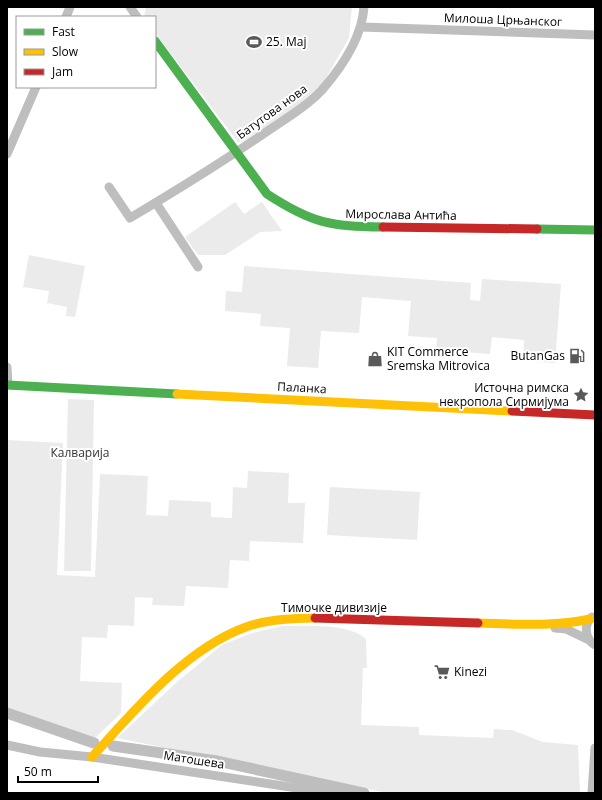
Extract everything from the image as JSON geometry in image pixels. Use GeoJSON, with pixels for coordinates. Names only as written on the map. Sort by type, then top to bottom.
{"type":"FeatureCollection","features":[{"type":"Feature","properties":{"kind":"street"},"geometry":{"type":"LineString","coordinates":[[130,7],[136,16]]}},
{"type":"Feature","properties":{"kind":"street","name":"Батутова нова"},"geometry":{"type":"LineString","coordinates":[[237,152],[312,99],[323,89],[342,62],[361,27],[364,7]]}},
{"type":"Feature","properties":{"kind":"street","name":"Милоша Црњанског"},"geometry":{"type":"LineString","coordinates":[[361,27],[595,35]]}},
{"type":"Feature","properties":{"kind":"street","name":"Мирослава Антића"},"geometry":{"type":"LineString","coordinates":[[156,42],[267,194],[294,212],[320,223],[341,226],[595,230]]}},
{"type":"Feature","properties":{"kind":"street"},"geometry":{"type":"LineString","coordinates":[[7,154],[36,88]]}},
{"type":"Feature","properties":{"kind":"street"},"geometry":{"type":"LineString","coordinates":[[110,187],[130,218],[237,152]]}},
{"type":"Feature","properties":{"kind":"street"},"geometry":{"type":"LineString","coordinates":[[156,203],[198,267]]}},
{"type":"Feature","properties":{"kind":"street"},"geometry":{"type":"LineString","coordinates":[[7,368],[9,376],[8,385]]}},
{"type":"Feature","properties":{"kind":"street","name":"Паланка"},"geometry":{"type":"LineString","coordinates":[[8,385],[595,415]]}},
{"type":"Feature","properties":{"kind":"street"},"geometry":{"type":"LineString","coordinates":[[593,615],[586,629],[595,653]]}},
{"type":"Feature","properties":{"kind":"street","name":"Тимочке дивизије"},"geometry":{"type":"LineString","coordinates":[[92,757],[133,713],[205,648],[236,632],[271,620],[306,618],[529,624],[576,622],[593,615]]}},
{"type":"Feature","properties":{"kind":"street","name":"Тимочке дивизије"},"geometry":{"type":"LineString","coordinates":[[529,624],[566,629],[592,643]]}},
{"type":"Feature","properties":{"kind":"street","name":"Матошева"},"geometry":{"type":"LineString","coordinates":[[7,745],[40,752],[92,757],[330,793]]}},
{"type":"Feature","properties":{"kind":"street"},"geometry":{"type":"LineString","coordinates":[[592,793],[595,748]]}},
{"type":"Feature","properties":{"kind":"green space"},"geometry":{"type":"Polygon","coordinates":[[[146,7],[352,7],[349,38],[322,85],[308,99],[242,142],[238,142],[156,34],[156,16],[144,16],[146,7]]]}},
{"type":"Feature","properties":{"kind":"green space"},"geometry":{"type":"Polygon","coordinates":[[[235,202],[244,214],[262,202],[282,231],[260,232],[225,255],[198,255],[185,237],[235,202]]]}},
{"type":"Feature","properties":{"kind":"green space"},"geometry":{"type":"Polygon","coordinates":[[[29,255],[85,266],[75,317],[66,316],[67,307],[47,303],[49,291],[23,287],[29,255]]]}},
{"type":"Feature","properties":{"kind":"green space"},"geometry":{"type":"Polygon","coordinates":[[[244,266],[471,283],[470,300],[480,301],[482,279],[561,284],[555,363],[523,361],[524,340],[492,337],[490,354],[436,350],[437,338],[408,336],[411,301],[362,297],[359,333],[321,331],[318,368],[287,366],[290,328],[260,326],[261,314],[225,311],[226,291],[242,292],[244,266]]]}},
{"type":"Feature","properties":{"kind":"green space","name":"Калварија"},"geometry":{"type":"Polygon","coordinates":[[[68,399],[94,400],[91,571],[64,571],[68,399]]]}},
{"type":"Feature","properties":{"kind":"green space"},"geometry":{"type":"Polygon","coordinates":[[[7,440],[63,443],[57,575],[95,577],[100,474],[148,476],[146,515],[168,516],[169,500],[211,502],[211,517],[232,518],[233,487],[247,488],[248,471],[289,473],[288,503],[305,503],[303,543],[250,541],[249,561],[230,560],[228,588],[186,586],[184,606],[152,605],[153,598],[135,597],[134,626],[108,625],[107,638],[82,637],[80,681],[122,683],[121,713],[95,738],[7,707],[7,440]]]}},
{"type":"Feature","properties":{"kind":"green space"},"geometry":{"type":"Polygon","coordinates":[[[330,487],[420,492],[417,540],[327,535],[330,487]]]}},
{"type":"Feature","properties":{"kind":"green space"},"geometry":{"type":"Polygon","coordinates":[[[283,626],[327,626],[349,630],[366,639],[367,668],[363,668],[361,725],[419,727],[419,735],[493,738],[494,729],[512,730],[543,742],[578,745],[580,793],[388,793],[117,738],[177,682],[222,645],[252,633],[283,626]]]}},
{"type":"Feature","properties":{"kind":"waterway"},"geometry":{"type":"LineString","coordinates":[[7,713],[94,743]]}},
{"type":"Feature","properties":{"kind":"waterway"},"geometry":{"type":"LineString","coordinates":[[113,746],[217,761],[364,793]]}},
{"type":"Feature","properties":{"kind":"traffic: fast"},"geometry":{"type":"LineString","coordinates":[[156,42],[267,194],[297,212],[322,221],[349,226],[383,227]]}},
{"type":"Feature","properties":{"kind":"traffic: fast"},"geometry":{"type":"LineString","coordinates":[[537,229],[595,230]]}},
{"type":"Feature","properties":{"kind":"traffic: fast"},"geometry":{"type":"LineString","coordinates":[[7,385],[177,394]]}},
{"type":"Feature","properties":{"kind":"traffic: slow"},"geometry":{"type":"LineString","coordinates":[[177,394],[512,411]]}},
{"type":"Feature","properties":{"kind":"traffic: slow"},"geometry":{"type":"LineString","coordinates":[[92,757],[162,683],[202,650],[224,637],[254,624],[298,618],[315,618]]}},
{"type":"Feature","properties":{"kind":"traffic: slow"},"geometry":{"type":"LineString","coordinates":[[478,623],[548,624],[576,622],[590,619]]}},
{"type":"Feature","properties":{"kind":"traffic: jam"},"geometry":{"type":"LineString","coordinates":[[383,227],[537,229]]}},
{"type":"Feature","properties":{"kind":"traffic: jam"},"geometry":{"type":"LineString","coordinates":[[512,411],[595,415]]}},
{"type":"Feature","properties":{"kind":"traffic: jam"},"geometry":{"type":"LineString","coordinates":[[315,618],[478,623]]}},
{"type":"Feature","properties":{"kind":"place","name":"25. Maj"},"geometry":{"type":"Point","coordinates":[254,42]}},
{"type":"Feature","properties":{"kind":"place","name":"ButanGas"},"geometry":{"type":"Point","coordinates":[577,356]}},
{"type":"Feature","properties":{"kind":"place","name":"KIT Commerce Sremska Mitrovica"},"geometry":{"type":"Point","coordinates":[375,359]}},
{"type":"Feature","properties":{"kind":"place","name":"Источна римска некропола Сирмијума"},"geometry":{"type":"Point","coordinates":[581,395]}},
{"type":"Feature","properties":{"kind":"place","name":"Kinezi"},"geometry":{"type":"Point","coordinates":[442,672]}}]}
